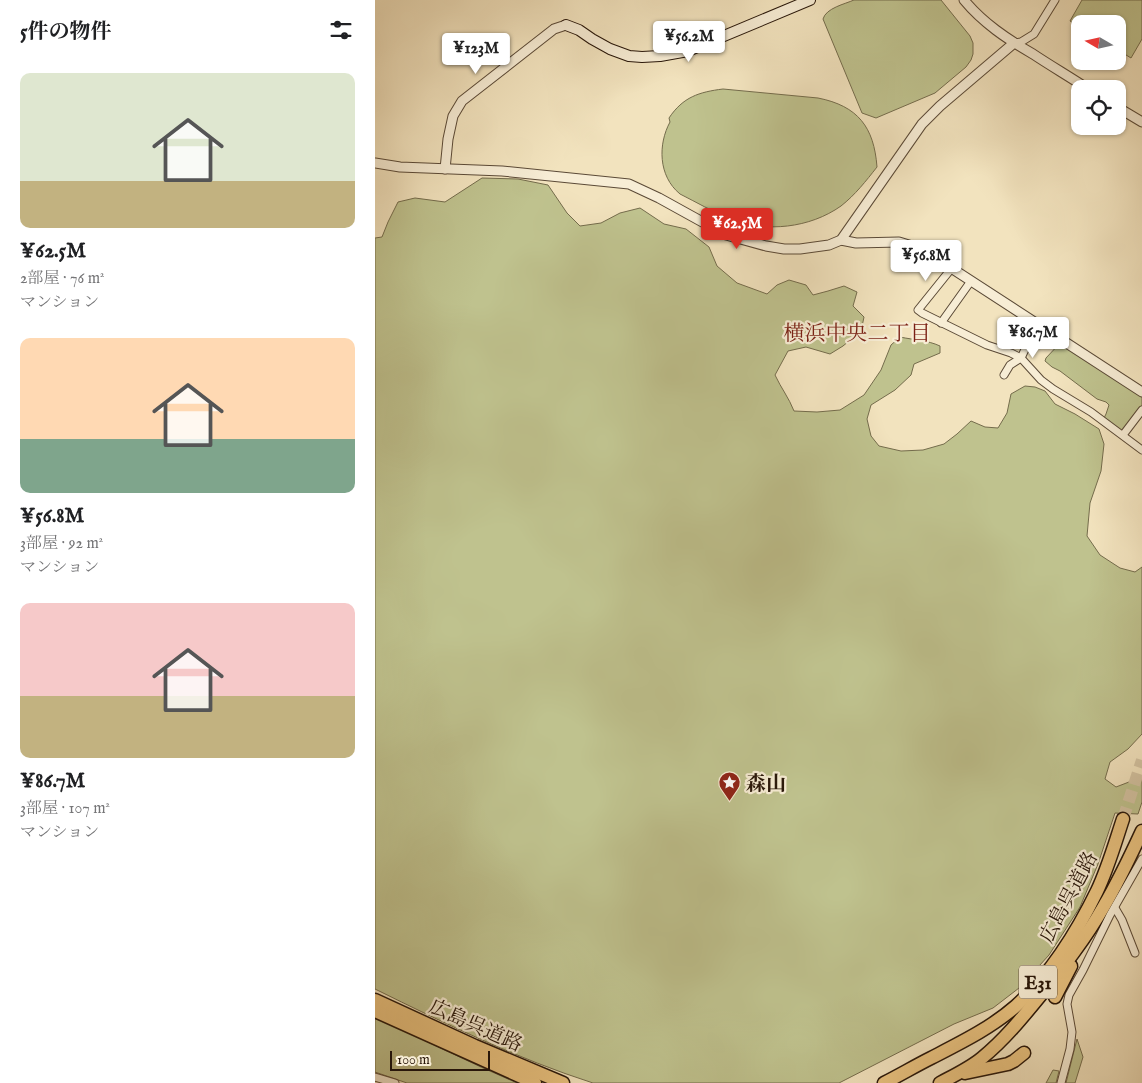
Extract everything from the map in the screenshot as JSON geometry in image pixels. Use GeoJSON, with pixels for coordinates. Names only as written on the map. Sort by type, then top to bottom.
{"type":"FeatureCollection","features":[{"type":"Feature","properties":{"kind":"highway","name":"広島呉道路"},"geometry":{"type":"LineString","coordinates":[[884,1083],[986,1027],[1015,1006],[1029,993],[1064,948],[1081,920],[1104,874],[1123,819]]}},
{"type":"Feature","properties":{"kind":"highway","name":"広島呉道路"},"geometry":{"type":"LineString","coordinates":[[940,1083],[982,1058],[994,1047],[1021,1018],[1069,959],[1109,907],[1121,874],[1142,831]]}},
{"type":"Feature","properties":{"kind":"highway"},"geometry":{"type":"LineString","coordinates":[[1055,997],[1109,907]]}},
{"type":"Feature","properties":{"kind":"highway","name":"広島呉道路"},"geometry":{"type":"LineString","coordinates":[[375,1000],[475,1046],[563,1083]]}},
{"type":"Feature","properties":{"kind":"highway","name":"広島呉道路"},"geometry":{"type":"LineString","coordinates":[[375,1011],[535,1083]]}},
{"type":"Feature","properties":{"kind":"highway"},"geometry":{"type":"LineString","coordinates":[[957,1074],[1008,1064],[1024,1053]]}},
{"type":"Feature","properties":{"kind":"main road"},"geometry":{"type":"LineString","coordinates":[[566,25],[579,30],[610,49],[629,56],[660,56],[688,51],[810,0]]}},
{"type":"Feature","properties":{"kind":"street"},"geometry":{"type":"LineString","coordinates":[[963,0],[987,24],[1074,80]]}},
{"type":"Feature","properties":{"kind":"street"},"geometry":{"type":"LineString","coordinates":[[375,163],[400,168],[503,171],[629,184],[659,198],[726,235],[784,249],[829,245],[841,240],[922,124],[940,106],[1014,43],[1021,42],[1034,34],[1055,0]]}},
{"type":"Feature","properties":{"kind":"street"},"geometry":{"type":"LineString","coordinates":[[445,169],[448,139],[453,116],[462,101],[554,29],[566,25]]}},
{"type":"Feature","properties":{"kind":"street"},"geometry":{"type":"LineString","coordinates":[[1126,112],[1142,122]]}},
{"type":"Feature","properties":{"kind":"street"},"geometry":{"type":"LineString","coordinates":[[841,240],[856,244],[899,242],[922,249],[1142,392]]}},
{"type":"Feature","properties":{"kind":"street"},"geometry":{"type":"LineString","coordinates":[[951,269],[919,310],[922,313],[987,345],[1021,358],[1041,380],[1091,412],[1142,450]]}},
{"type":"Feature","properties":{"kind":"street"},"geometry":{"type":"LineString","coordinates":[[941,323],[971,281]]}},
{"type":"Feature","properties":{"kind":"street"},"geometry":{"type":"LineString","coordinates":[[1004,375],[1010,365],[1021,358],[1028,343],[1041,327]]}},
{"type":"Feature","properties":{"kind":"street"},"geometry":{"type":"LineString","coordinates":[[1123,435],[1142,410]]}},
{"type":"Feature","properties":{"kind":"street"},"geometry":{"type":"LineString","coordinates":[[1061,1083],[1073,1032],[1067,1004],[1069,995],[1083,970],[1109,907],[1139,870],[1142,859]]}},
{"type":"Feature","properties":{"kind":"street"},"geometry":{"type":"LineString","coordinates":[[1109,907],[1121,920],[1135,953]]}},
{"type":"Feature","properties":{"kind":"street"},"geometry":{"type":"LineString","coordinates":[[375,1077],[395,1083]]}},
{"type":"Feature","properties":{"kind":"green space"},"geometry":{"type":"Polygon","coordinates":[[[854,0],[941,0],[970,36],[973,43],[971,60],[966,67],[935,93],[876,118],[862,113],[823,19],[832,9],[854,0]]]}},
{"type":"Feature","properties":{"kind":"green space"},"geometry":{"type":"Polygon","coordinates":[[[1082,0],[1142,0],[1142,39],[1131,58],[1126,55],[1126,15],[1073,15],[1082,0]]]}},
{"type":"Feature","properties":{"kind":"green space"},"geometry":{"type":"Polygon","coordinates":[[[723,89],[818,98],[844,107],[861,120],[868,130],[872,140],[877,167],[856,193],[841,206],[816,219],[802,223],[773,227],[759,226],[731,219],[705,207],[680,194],[667,178],[662,160],[663,140],[670,122],[669,118],[680,105],[699,94],[723,89]]]}},
{"type":"Feature","properties":{"kind":"green space"},"geometry":{"type":"Polygon","coordinates":[[[482,178],[518,179],[548,185],[567,213],[580,226],[601,223],[620,213],[640,208],[664,224],[686,229],[709,247],[717,266],[737,283],[767,294],[777,285],[789,280],[806,285],[813,295],[844,286],[857,292],[853,306],[864,317],[861,331],[830,354],[806,347],[788,351],[775,375],[794,411],[840,410],[864,395],[881,370],[891,345],[900,337],[925,341],[940,346],[940,353],[914,364],[911,375],[895,390],[871,405],[867,419],[871,436],[879,446],[901,451],[923,450],[944,444],[971,421],[985,427],[998,428],[1007,413],[1011,394],[1025,386],[1045,391],[1055,404],[1099,429],[1104,444],[1101,471],[1090,503],[1087,536],[1100,555],[1120,568],[1135,572],[1142,567],[1142,734],[1128,749],[1110,762],[1105,779],[1116,787],[1142,777],[1142,802],[1138,814],[1115,813],[1098,864],[1080,907],[1049,955],[1019,988],[993,1008],[954,1024],[839,1083],[593,1083],[510,1052],[455,1028],[375,989],[375,238],[382,237],[398,202],[415,198],[445,202],[482,178]]]}},
{"type":"Feature","properties":{"kind":"green space"},"geometry":{"type":"Polygon","coordinates":[[[1061,342],[1142,394],[1142,407],[1122,432],[1104,418],[1109,405],[1106,402],[1097,399],[1045,361],[1061,342]]]}},
{"type":"Feature","properties":{"kind":"green space"},"geometry":{"type":"Polygon","coordinates":[[[375,1018],[517,1083],[407,1083],[375,1072],[375,1018]]]}},
{"type":"Feature","properties":{"kind":"green space"},"geometry":{"type":"Polygon","coordinates":[[[1077,1039],[1083,1057],[1075,1083],[1066,1083],[1077,1039]]]}},
{"type":"Feature","properties":{"kind":"green space"},"geometry":{"type":"Polygon","coordinates":[[[1053,1070],[1059,1071],[1056,1083],[1046,1083],[1053,1070]]]}},
{"type":"Feature","properties":{"kind":"tunnel"},"geometry":{"type":"LineString","coordinates":[[1123,819],[1142,760]]}},
{"type":"Feature","properties":{"kind":"place","name":"森山"},"geometry":{"type":"Point","coordinates":[730,802]}},
{"type":"Feature","properties":{"kind":"district","name":"横浜中央二丁目"},"geometry":{"type":"Point","coordinates":[857,333]}}]}
